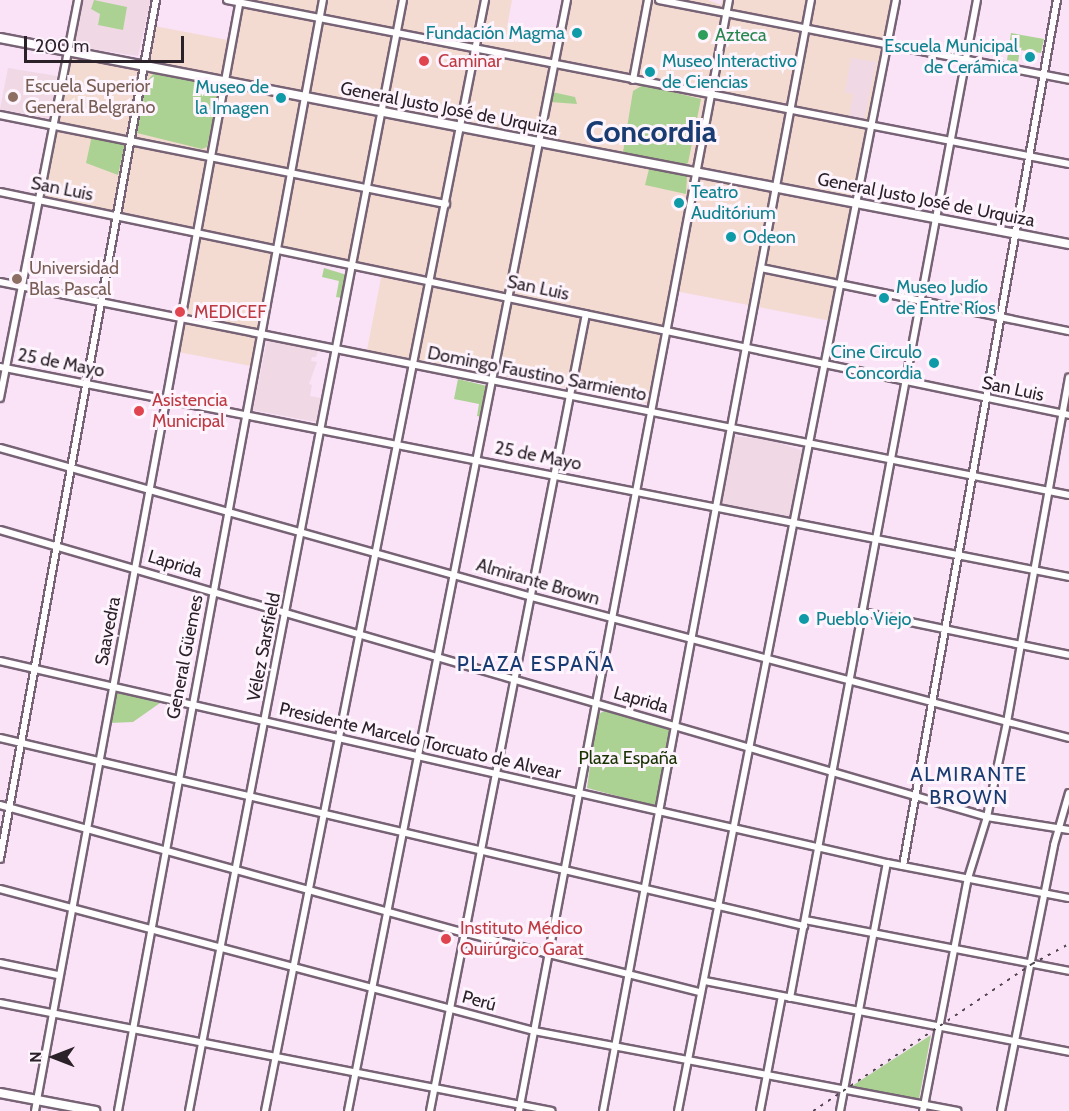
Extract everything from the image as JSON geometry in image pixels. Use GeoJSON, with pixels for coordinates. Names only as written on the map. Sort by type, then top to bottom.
{"type":"FeatureCollection","features":[{"type":"Feature","properties":{"kind":"street"},"geometry":{"type":"LineString","coordinates":[[0,398],[3,367],[22,287],[78,0]]}},
{"type":"Feature","properties":{"kind":"street"},"geometry":{"type":"LineString","coordinates":[[0,860],[70,467],[146,67],[156,0]]}},
{"type":"Feature","properties":{"kind":"street"},"geometry":{"type":"LineString","coordinates":[[227,0],[1069,164]]}},
{"type":"Feature","properties":{"kind":"street","name":"General Güemes"},"geometry":{"type":"LineString","coordinates":[[118,1111],[131,1026],[276,249],[307,97],[323,0]]}},
{"type":"Feature","properties":{"kind":"street","name":"Vélez Sarsfield"},"geometry":{"type":"LineString","coordinates":[[189,1111],[252,795],[403,0]]}},
{"type":"Feature","properties":{"kind":"street"},"geometry":{"type":"LineString","coordinates":[[265,1111],[462,127],[485,0]]}},
{"type":"Feature","properties":{"kind":"street"},"geometry":{"type":"LineString","coordinates":[[348,1111],[567,0]]}},
{"type":"Feature","properties":{"kind":"street"},"geometry":{"type":"LineString","coordinates":[[633,80],[648,0]]}},
{"type":"Feature","properties":{"kind":"street"},"geometry":{"type":"LineString","coordinates":[[659,0],[1069,80]]}},
{"type":"Feature","properties":{"kind":"street"},"geometry":{"type":"LineString","coordinates":[[520,1108],[664,331],[729,0]]}},
{"type":"Feature","properties":{"kind":"street"},"geometry":{"type":"LineString","coordinates":[[603,1111],[811,0]]}},
{"type":"Feature","properties":{"kind":"street"},"geometry":{"type":"LineString","coordinates":[[678,1111],[699,992],[705,981],[720,906],[896,0]]}},
{"type":"Feature","properties":{"kind":"street"},"geometry":{"type":"LineString","coordinates":[[790,998],[977,0]]}},
{"type":"Feature","properties":{"kind":"street"},"geometry":{"type":"LineString","coordinates":[[903,866],[1058,0]]}},
{"type":"Feature","properties":{"kind":"street","name":"Saavedra"},"geometry":{"type":"LineString","coordinates":[[35,1111],[70,908],[240,1]]}},
{"type":"Feature","properties":{"kind":"street","name":"General Justo José de Urquiza"},"geometry":{"type":"LineString","coordinates":[[0,38],[1069,244]]}},
{"type":"Feature","properties":{"kind":"street"},"geometry":{"type":"LineString","coordinates":[[0,115],[446,204]]}},
{"type":"Feature","properties":{"kind":"street","name":"San Luis"},"geometry":{"type":"LineString","coordinates":[[0,192],[1066,415]]}},
{"type":"Feature","properties":{"kind":"street"},"geometry":{"type":"LineString","coordinates":[[761,268],[1069,331]]}},
{"type":"Feature","properties":{"kind":"street","name":"Domingo Faustino Sarmiento"},"geometry":{"type":"LineString","coordinates":[[0,282],[1069,495]]}},
{"type":"Feature","properties":{"kind":"street"},"geometry":{"type":"LineString","coordinates":[[430,1111],[586,314]]}},
{"type":"Feature","properties":{"kind":"street","name":"25 de Mayo"},"geometry":{"type":"LineString","coordinates":[[3,367],[322,428],[1069,577]]}},
{"type":"Feature","properties":{"kind":"street"},"geometry":{"type":"LineString","coordinates":[[924,1108],[968,878],[987,817],[1007,722],[1048,491],[1066,415],[1069,378]]}},
{"type":"Feature","properties":{"kind":"street","name":"Almirante Brown"},"geometry":{"type":"LineString","coordinates":[[0,448],[532,597],[1069,738]]}},
{"type":"Feature","properties":{"kind":"street","name":"Laprida"},"geometry":{"type":"LineString","coordinates":[[0,530],[987,817],[1069,830]]}},
{"type":"Feature","properties":{"kind":"street"},"geometry":{"type":"LineString","coordinates":[[862,612],[1069,655]]}},
{"type":"Feature","properties":{"kind":"street","name":"Presidente Marcelo Torcuato de Alvear"},"geometry":{"type":"LineString","coordinates":[[0,661],[819,848],[1069,897]]}},
{"type":"Feature","properties":{"kind":"street"},"geometry":{"type":"LineString","coordinates":[[0,738],[404,830],[720,906],[1069,971]]}},
{"type":"Feature","properties":{"kind":"street"},"geometry":{"type":"LineString","coordinates":[[1001,1111],[1045,893],[1069,793]]}},
{"type":"Feature","properties":{"kind":"street"},"geometry":{"type":"LineString","coordinates":[[0,805],[466,933],[699,992]]}},
{"type":"Feature","properties":{"kind":"street"},"geometry":{"type":"LineString","coordinates":[[840,1111],[887,863]]}},
{"type":"Feature","properties":{"kind":"street","name":"Perú"},"geometry":{"type":"LineString","coordinates":[[0,889],[534,1031],[766,1074],[924,1108],[958,1111]]}},
{"type":"Feature","properties":{"kind":"street"},"geometry":{"type":"LineString","coordinates":[[0,963],[58,975]]}},
{"type":"Feature","properties":{"kind":"street"},"geometry":{"type":"LineString","coordinates":[[705,981],[1069,1052]]}},
{"type":"Feature","properties":{"kind":"street"},"geometry":{"type":"LineString","coordinates":[[760,1111],[782,996]]}},
{"type":"Feature","properties":{"kind":"street"},"geometry":{"type":"LineString","coordinates":[[0,1002],[435,1087],[520,1108],[552,1111]]}},
{"type":"Feature","properties":{"kind":"street"},"geometry":{"type":"LineString","coordinates":[[0,1092],[95,1111]]}},
{"type":"Feature","properties":{"kind":"shaded area"},"geometry":{"type":"Polygon","coordinates":[[[80,0],[151,0],[138,56],[71,46],[80,0]]]}},
{"type":"Feature","properties":{"kind":"shaded area"},"geometry":{"type":"Polygon","coordinates":[[[236,0],[512,0],[507,27],[556,36],[563,0],[708,0],[721,5],[722,0],[892,0],[831,321],[670,290],[648,404],[367,350],[382,273],[273,253],[251,366],[173,351],[196,229],[42,200],[71,56],[147,72],[154,26],[228,40],[236,0]]]}},
{"type":"Feature","properties":{"kind":"shaded area"},"geometry":{"type":"Polygon","coordinates":[[[851,58],[876,62],[864,120],[849,117],[853,94],[845,92],[851,58]]]}},
{"type":"Feature","properties":{"kind":"shaded area"},"geometry":{"type":"Polygon","coordinates":[[[8,68],[57,76],[54,91],[58,92],[50,119],[0,109],[8,68]]]}},
{"type":"Feature","properties":{"kind":"shaded area"},"geometry":{"type":"Polygon","coordinates":[[[267,340],[318,350],[316,357],[312,357],[311,361],[317,362],[309,384],[312,385],[310,396],[321,398],[316,422],[253,410],[267,340]]]}},
{"type":"Feature","properties":{"kind":"shaded area"},"geometry":{"type":"Polygon","coordinates":[[[734,436],[770,440],[804,451],[791,517],[720,504],[734,436]]]}},
{"type":"Feature","properties":{"kind":"green space"},"geometry":{"type":"Polygon","coordinates":[[[94,0],[127,7],[123,30],[98,25],[100,14],[91,9],[94,0]]]}},
{"type":"Feature","properties":{"kind":"green space"},"geometry":{"type":"Polygon","coordinates":[[[1011,33],[1044,39],[1041,53],[1020,50],[1018,62],[1007,60],[1011,33]]]}},
{"type":"Feature","properties":{"kind":"green space"},"geometry":{"type":"Polygon","coordinates":[[[155,72],[212,84],[219,94],[207,147],[202,149],[137,133],[146,82],[155,72]]]}},
{"type":"Feature","properties":{"kind":"green space"},"geometry":{"type":"Polygon","coordinates":[[[643,85],[701,99],[688,163],[683,166],[623,152],[633,91],[643,85]]]}},
{"type":"Feature","properties":{"kind":"green space"},"geometry":{"type":"Polygon","coordinates":[[[552,92],[575,97],[577,104],[550,102],[552,92]]]}},
{"type":"Feature","properties":{"kind":"green space"},"geometry":{"type":"Polygon","coordinates":[[[92,135],[125,144],[118,175],[86,163],[92,135]]]}},
{"type":"Feature","properties":{"kind":"green space"},"geometry":{"type":"Polygon","coordinates":[[[649,169],[687,176],[686,194],[645,185],[649,169]]]}},
{"type":"Feature","properties":{"kind":"green space"},"geometry":{"type":"Polygon","coordinates":[[[324,268],[347,275],[343,298],[336,297],[339,281],[322,277],[324,268]]]}},
{"type":"Feature","properties":{"kind":"green space"},"geometry":{"type":"Polygon","coordinates":[[[458,379],[487,386],[482,417],[477,416],[479,404],[454,399],[458,379]]]}},
{"type":"Feature","properties":{"kind":"green space"},"geometry":{"type":"Polygon","coordinates":[[[116,691],[160,703],[133,722],[109,723],[116,691]]]}},
{"type":"Feature","properties":{"kind":"green space","name":"Plaza España"},"geometry":{"type":"Polygon","coordinates":[[[609,708],[665,725],[670,731],[659,800],[655,806],[587,788],[597,715],[609,708]]]}},
{"type":"Feature","properties":{"kind":"green space"},"geometry":{"type":"Polygon","coordinates":[[[931,1035],[919,1099],[852,1086],[931,1035]]]}},
{"type":"Feature","properties":{"kind":"railway"},"geometry":{"type":"LineString","coordinates":[[813,1111],[1032,964],[1069,944]]}},
{"type":"Feature","properties":{"kind":"place","name":"Fundación Magma"},"geometry":{"type":"Point","coordinates":[577,33]}},
{"type":"Feature","properties":{"kind":"place","name":"Azteca"},"geometry":{"type":"Point","coordinates":[703,35]}},
{"type":"Feature","properties":{"kind":"place","name":"Escuela Municipal de Cerámica"},"geometry":{"type":"Point","coordinates":[1030,57]}},
{"type":"Feature","properties":{"kind":"place","name":"Caminar"},"geometry":{"type":"Point","coordinates":[424,61]}},
{"type":"Feature","properties":{"kind":"place","name":"Museo Interactivo de Ciencias"},"geometry":{"type":"Point","coordinates":[650,72]}},
{"type":"Feature","properties":{"kind":"place","name":"Escuela Superior General Belgrano"},"geometry":{"type":"Point","coordinates":[13,97]}},
{"type":"Feature","properties":{"kind":"place","name":"Museo de la Imagen"},"geometry":{"type":"Point","coordinates":[281,98]}},
{"type":"Feature","properties":{"kind":"place","name":"Teatro Auditórium"},"geometry":{"type":"Point","coordinates":[679,203]}},
{"type":"Feature","properties":{"kind":"place","name":"Odeon"},"geometry":{"type":"Point","coordinates":[731,237]}},
{"type":"Feature","properties":{"kind":"place","name":"Universidad Blas Pascal"},"geometry":{"type":"Point","coordinates":[17,279]}},
{"type":"Feature","properties":{"kind":"place","name":"Museo Judío de Entre Ríos"},"geometry":{"type":"Point","coordinates":[884,298]}},
{"type":"Feature","properties":{"kind":"place","name":"MEDICEF"},"geometry":{"type":"Point","coordinates":[180,312]}},
{"type":"Feature","properties":{"kind":"place","name":"Cine Circulo Concordia"},"geometry":{"type":"Point","coordinates":[934,363]}},
{"type":"Feature","properties":{"kind":"place","name":"Asistencia Municipal"},"geometry":{"type":"Point","coordinates":[139,411]}},
{"type":"Feature","properties":{"kind":"place","name":"Pueblo Viejo"},"geometry":{"type":"Point","coordinates":[804,619]}},
{"type":"Feature","properties":{"kind":"place","name":"Instituto Médico Quirúrgico Garat"},"geometry":{"type":"Point","coordinates":[446,939]}},
{"type":"Feature","properties":{"kind":"district","name":"Concordia"},"geometry":{"type":"Point","coordinates":[651,132]}},
{"type":"Feature","properties":{"kind":"district","name":"PLAZA ESPAÑA"},"geometry":{"type":"Point","coordinates":[536,664]}},
{"type":"Feature","properties":{"kind":"district","name":"ALMIRANTE BROWN"},"geometry":{"type":"Point","coordinates":[969,786]}}]}
